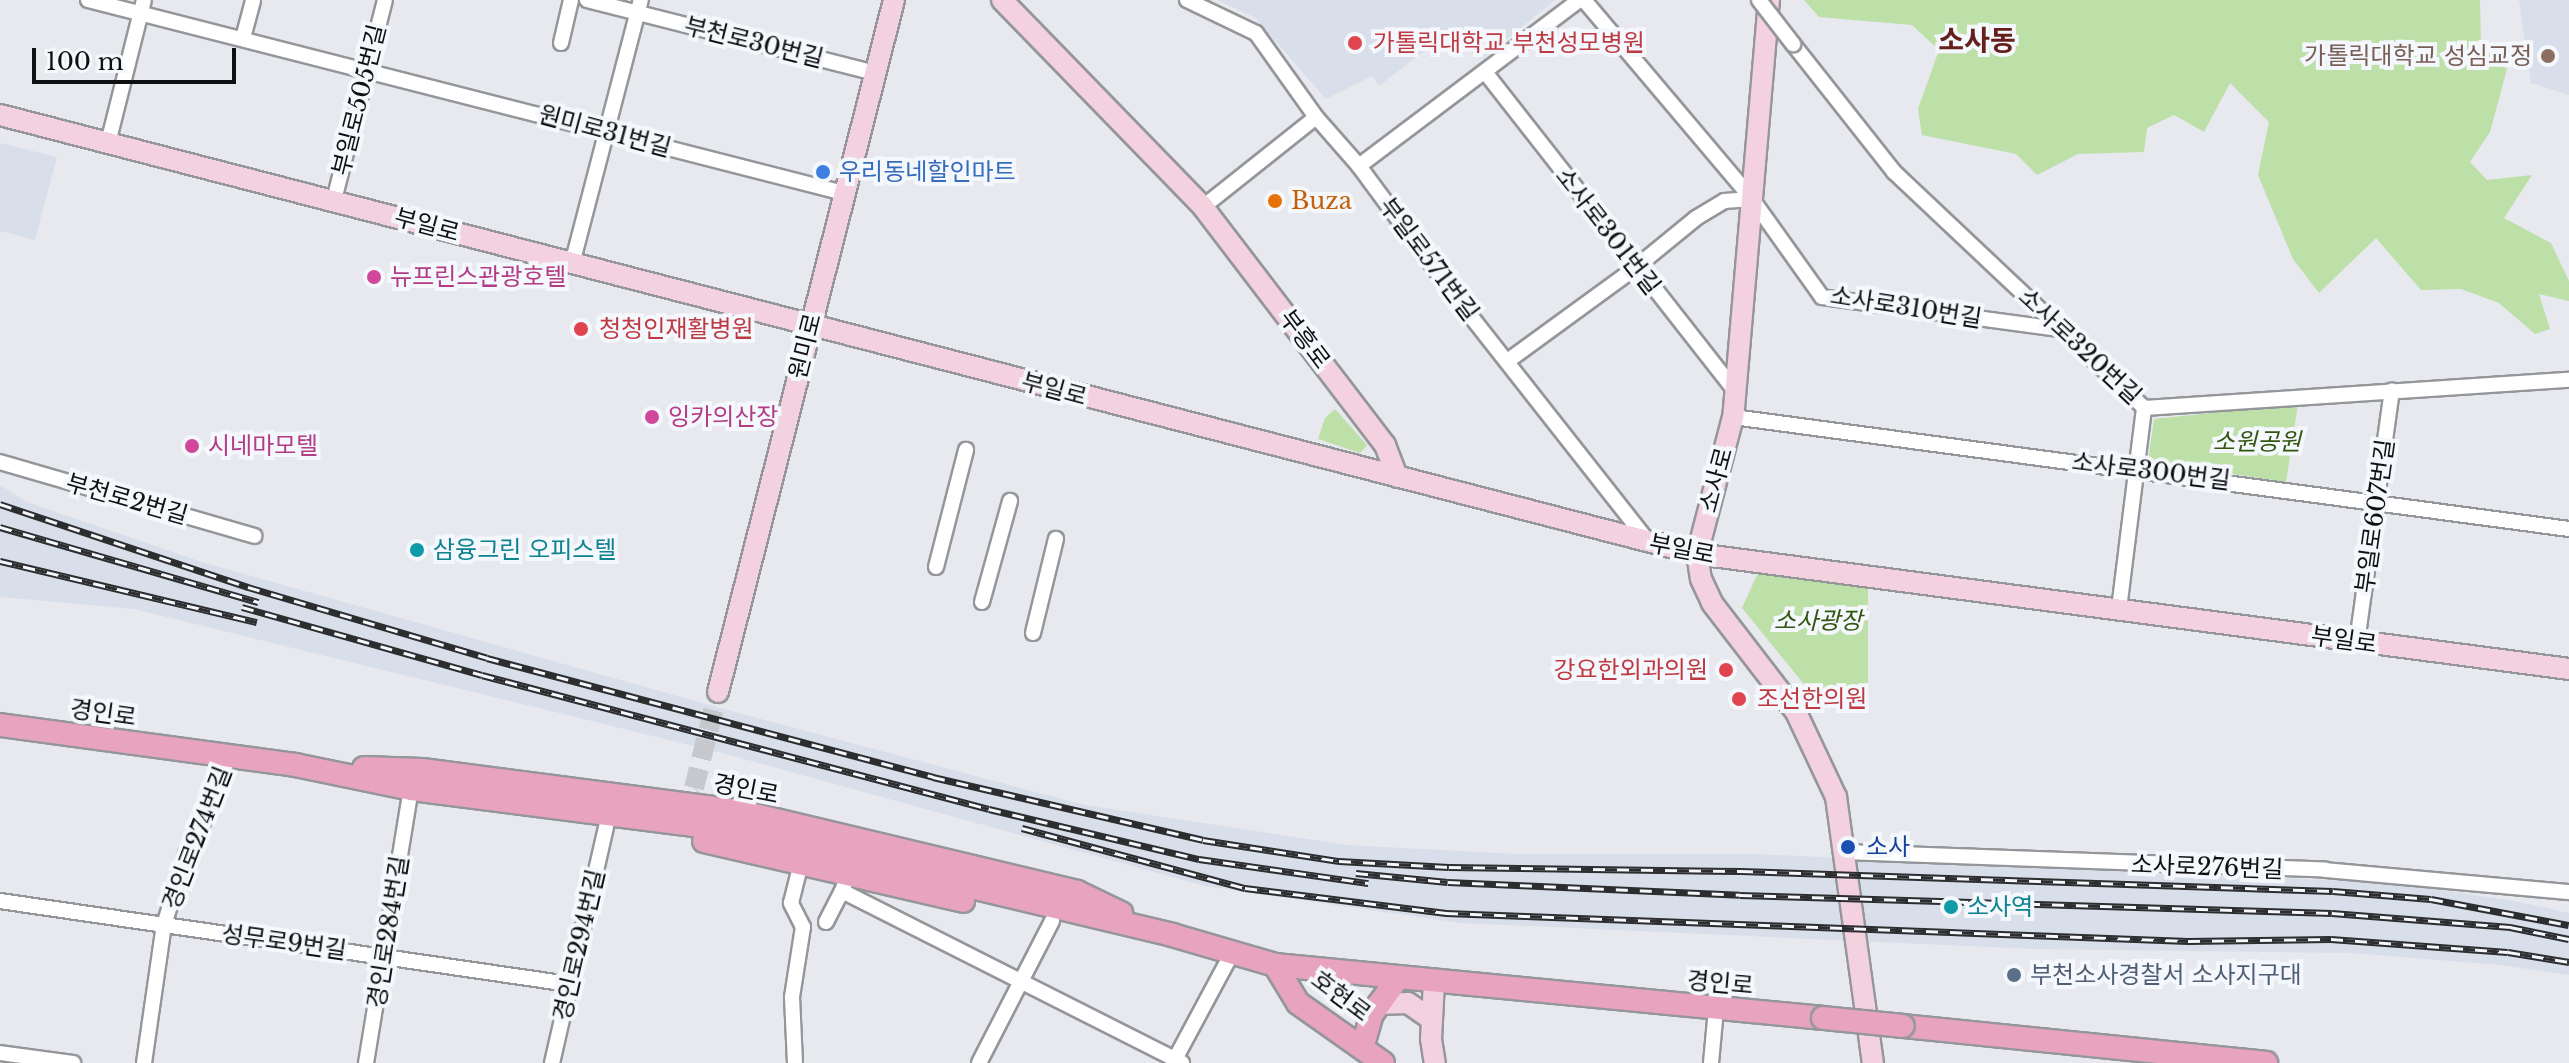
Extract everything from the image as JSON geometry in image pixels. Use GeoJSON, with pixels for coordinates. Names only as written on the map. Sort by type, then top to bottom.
{"type":"FeatureCollection","features":[{"type":"Feature","properties":{"kind":"main road","name":"경인로"},"geometry":{"type":"LineString","coordinates":[[0,725],[295,765],[412,789],[686,824],[770,839],[1172,935],[1275,965],[2266,1063]]}},
{"type":"Feature","properties":{"kind":"main road","name":"경인로"},"geometry":{"type":"LineString","coordinates":[[295,765],[409,801],[689,838],[801,863],[845,883],[1113,935],[1172,935]]}},
{"type":"Feature","properties":{"kind":"main road","name":"경인로"},"geometry":{"type":"LineString","coordinates":[[295,765],[422,770],[738,811],[1077,892],[1172,935]]}},
{"type":"Feature","properties":{"kind":"main road","name":"호현로"},"geometry":{"type":"LineString","coordinates":[[1275,965],[1298,1003],[1372,1056]]}},
{"type":"Feature","properties":{"kind":"main road"},"geometry":{"type":"LineString","coordinates":[[1372,1056],[1366,1029],[1378,1004],[1398,978]]}},
{"type":"Feature","properties":{"kind":"street","name":"원미로31번길"},"geometry":{"type":"LineString","coordinates":[[88,0],[143,7],[243,38],[844,193]]}},
{"type":"Feature","properties":{"kind":"street"},"geometry":{"type":"LineString","coordinates":[[243,38],[253,0]]}},
{"type":"Feature","properties":{"kind":"street","name":"부일로505번길"},"geometry":{"type":"LineString","coordinates":[[334,200],[385,0]]}},
{"type":"Feature","properties":{"kind":"street"},"geometry":{"type":"LineString","coordinates":[[561,43],[571,0]]}},
{"type":"Feature","properties":{"kind":"street","name":"부천로30번길"},"geometry":{"type":"LineString","coordinates":[[587,0],[639,6],[875,73]]}},
{"type":"Feature","properties":{"kind":"street","name":"원미로"},"geometry":{"type":"LineString","coordinates":[[718,692],[894,0]]}},
{"type":"Feature","properties":{"kind":"street","name":"부흥로"},"geometry":{"type":"LineString","coordinates":[[1002,0],[1203,207],[1385,445],[1397,477]]}},
{"type":"Feature","properties":{"kind":"street","name":"부일로571번길"},"geometry":{"type":"LineString","coordinates":[[1187,0],[1256,33],[1316,117],[1359,166],[1451,291],[1509,360],[1650,544]]}},
{"type":"Feature","properties":{"kind":"street"},"geometry":{"type":"LineString","coordinates":[[1359,166],[1582,0]]}},
{"type":"Feature","properties":{"kind":"street","name":"소사로310번길"},"geometry":{"type":"LineString","coordinates":[[1582,0],[1752,199],[1822,297],[2060,329]]}},
{"type":"Feature","properties":{"kind":"street","name":"소사로320번길"},"geometry":{"type":"LineString","coordinates":[[1759,0],[1894,172],[2144,408],[2569,380]]}},
{"type":"Feature","properties":{"kind":"street","name":"소사로"},"geometry":{"type":"LineString","coordinates":[[1769,0],[1733,417],[1697,554],[1701,579],[1712,603],[1796,712],[1836,797],[1873,1063]]}},
{"type":"Feature","properties":{"kind":"street"},"geometry":{"type":"LineString","coordinates":[[572,264],[639,6]]}},
{"type":"Feature","properties":{"kind":"street"},"geometry":{"type":"LineString","coordinates":[[108,143],[143,7]]}},
{"type":"Feature","properties":{"kind":"street","name":"소사로301번길"},"geometry":{"type":"LineString","coordinates":[[1485,72],[1635,268],[1734,389]]}},
{"type":"Feature","properties":{"kind":"street","name":"부일로"},"geometry":{"type":"LineString","coordinates":[[0,115],[1650,544],[1697,554],[2569,669]]}},
{"type":"Feature","properties":{"kind":"street"},"geometry":{"type":"LineString","coordinates":[[1203,207],[1316,117]]}},
{"type":"Feature","properties":{"kind":"street"},"geometry":{"type":"LineString","coordinates":[[1509,360],[1635,268],[1696,218],[1724,201],[1752,199]]}},
{"type":"Feature","properties":{"kind":"street","name":"부일로607번길"},"geometry":{"type":"LineString","coordinates":[[2357,642],[2392,390]]}},
{"type":"Feature","properties":{"kind":"street"},"geometry":{"type":"LineString","coordinates":[[2119,609],[2144,408]]}},
{"type":"Feature","properties":{"kind":"street","name":"소사로300번길"},"geometry":{"type":"LineString","coordinates":[[1733,417],[2569,529]]}},
{"type":"Feature","properties":{"kind":"street"},"geometry":{"type":"LineString","coordinates":[[936,567],[966,450]]}},
{"type":"Feature","properties":{"kind":"street","name":"부천로2번길"},"geometry":{"type":"LineString","coordinates":[[0,462],[254,536]]}},
{"type":"Feature","properties":{"kind":"street"},"geometry":{"type":"LineString","coordinates":[[982,602],[1010,501]]}},
{"type":"Feature","properties":{"kind":"street"},"geometry":{"type":"LineString","coordinates":[[1033,633],[1056,539]]}},
{"type":"Feature","properties":{"kind":"street","name":"경인로274번길"},"geometry":{"type":"LineString","coordinates":[[144,1063],[164,925],[186,854],[196,840],[229,756]]}},
{"type":"Feature","properties":{"kind":"street"},"geometry":{"type":"LineString","coordinates":[[295,765],[424,780],[663,815]]}},
{"type":"Feature","properties":{"kind":"street","name":"경인로284번길"},"geometry":{"type":"LineString","coordinates":[[366,1063],[409,801]]}},
{"type":"Feature","properties":{"kind":"street"},"geometry":{"type":"LineString","coordinates":[[707,821],[1130,917]]}},
{"type":"Feature","properties":{"kind":"street","name":"경인로294번길"},"geometry":{"type":"LineString","coordinates":[[552,1063],[606,827]]}},
{"type":"Feature","properties":{"kind":"street","name":"소사로276번길"},"geometry":{"type":"LineString","coordinates":[[1845,852],[2325,870],[2569,892]]}},
{"type":"Feature","properties":{"kind":"street"},"geometry":{"type":"LineString","coordinates":[[795,1063],[792,997],[803,927],[791,903],[801,863]]}},
{"type":"Feature","properties":{"kind":"street"},"geometry":{"type":"LineString","coordinates":[[826,922],[845,883]]}},
{"type":"Feature","properties":{"kind":"street","name":"경인로"},"geometry":{"type":"LineString","coordinates":[[845,883],[1021,981],[1177,1062]]}},
{"type":"Feature","properties":{"kind":"street","name":"성무로9번길"},"geometry":{"type":"LineString","coordinates":[[0,901],[569,984]]}},
{"type":"Feature","properties":{"kind":"street"},"geometry":{"type":"LineString","coordinates":[[979,1063],[1052,921]]}},
{"type":"Feature","properties":{"kind":"street"},"geometry":{"type":"LineString","coordinates":[[1177,1062],[1232,953]]}},
{"type":"Feature","properties":{"kind":"street"},"geometry":{"type":"LineString","coordinates":[[1434,982],[1431,1019],[1435,1063]]}},
{"type":"Feature","properties":{"kind":"street"},"geometry":{"type":"LineString","coordinates":[[1378,1004],[1408,1003],[1431,1019]]}},
{"type":"Feature","properties":{"kind":"street"},"geometry":{"type":"LineString","coordinates":[[1711,1063],[1716,1009]]}},
{"type":"Feature","properties":{"kind":"street"},"geometry":{"type":"LineString","coordinates":[[0,1053],[73,1063]]}},
{"type":"Feature","properties":{"kind":"shaded area","name":"가톨릭대학교 부천성모병원"},"geometry":{"type":"Polygon","coordinates":[[[1217,0],[1555,0],[1482,59],[1455,27],[1379,86],[1372,76],[1326,99],[1254,17],[1217,0]]]}},
{"type":"Feature","properties":{"kind":"shaded area","name":"가톨릭대학교 성심교정"},"geometry":{"type":"Polygon","coordinates":[[[2519,0],[2569,0],[2569,95],[2531,83],[2519,0]]]}},
{"type":"Feature","properties":{"kind":"shaded area"},"geometry":{"type":"Polygon","coordinates":[[[0,143],[57,157],[35,240],[0,231],[0,143]]]}},
{"type":"Feature","properties":{"kind":"shaded area"},"geometry":{"type":"Polygon","coordinates":[[[0,485],[27,502],[202,562],[720,708],[1085,805],[1347,845],[1516,854],[1754,854],[2391,883],[2515,901],[2569,913],[2569,975],[2500,965],[2352,953],[2034,949],[1461,923],[1205,886],[726,754],[134,609],[0,597],[0,485]]]}},
{"type":"Feature","properties":{"kind":"green space"},"geometry":{"type":"Polygon","coordinates":[[[1804,0],[2480,0],[2481,46],[2507,69],[2490,132],[2470,162],[2487,180],[2532,175],[2504,218],[2551,243],[2569,281],[2569,301],[2539,294],[2550,329],[2535,334],[2499,303],[2461,289],[2421,290],[2376,238],[2319,293],[2293,259],[2258,175],[2269,122],[2230,83],[2204,132],[2174,115],[2147,128],[2144,152],[2078,154],[2037,175],[2016,154],[1922,135],[1918,109],[1939,50],[1912,25],[1819,17],[1804,0]]]}},
{"type":"Feature","properties":{"kind":"green space","name":"소원공원"},"geometry":{"type":"Polygon","coordinates":[[[2298,404],[2286,482],[2148,461],[2154,419],[2298,404]]]}},
{"type":"Feature","properties":{"kind":"green space"},"geometry":{"type":"Polygon","coordinates":[[[1335,409],[1367,445],[1360,453],[1318,439],[1325,418],[1335,409]]]}},
{"type":"Feature","properties":{"kind":"green space","name":"소사광장"},"geometry":{"type":"Polygon","coordinates":[[[1763,562],[1868,574],[1868,687],[1820,704],[1742,608],[1763,562]]]}},
{"type":"Feature","properties":{"kind":"tunnel"},"geometry":{"type":"LineString","coordinates":[[675,812],[694,788],[718,692]]}},
{"type":"Feature","properties":{"kind":"railway"},"geometry":{"type":"LineString","coordinates":[[0,504],[248,587],[487,658],[933,777],[1203,840],[1339,861],[1449,867],[1741,871],[2333,891],[2431,899],[2569,925]]}},
{"type":"Feature","properties":{"kind":"railway"},"geometry":{"type":"LineString","coordinates":[[0,527],[258,602]]}},
{"type":"Feature","properties":{"kind":"railway"},"geometry":{"type":"LineString","coordinates":[[0,561],[257,622]]}},
{"type":"Feature","properties":{"kind":"railway"},"geometry":{"type":"LineString","coordinates":[[242,607],[482,675],[989,809],[1199,859],[1368,883]]}},
{"type":"Feature","properties":{"kind":"railway"},"geometry":{"type":"LineString","coordinates":[[1022,828],[1245,888],[1446,913],[2188,941],[2331,939],[2508,952],[2569,962]]}},
{"type":"Feature","properties":{"kind":"railway"},"geometry":{"type":"LineString","coordinates":[[1356,873],[1448,882],[1740,895],[2332,913],[2510,927],[2569,939]]}},
{"type":"Feature","properties":{"kind":"place","name":"가톨릭대학교 부천성모병원"},"geometry":{"type":"Point","coordinates":[1355,43]}},
{"type":"Feature","properties":{"kind":"place","name":"가톨릭대학교 성심교정"},"geometry":{"type":"Point","coordinates":[2548,56]}},
{"type":"Feature","properties":{"kind":"place","name":"우리동네할인마트"},"geometry":{"type":"Point","coordinates":[823,172]}},
{"type":"Feature","properties":{"kind":"place","name":"Buza"},"geometry":{"type":"Point","coordinates":[1275,201]}},
{"type":"Feature","properties":{"kind":"place","name":"뉴프린스관광호텔"},"geometry":{"type":"Point","coordinates":[374,277]}},
{"type":"Feature","properties":{"kind":"place","name":"청청인재활병원"},"geometry":{"type":"Point","coordinates":[581,329]}},
{"type":"Feature","properties":{"kind":"place","name":"잉카의산장"},"geometry":{"type":"Point","coordinates":[652,417]}},
{"type":"Feature","properties":{"kind":"place","name":"시네마모텔"},"geometry":{"type":"Point","coordinates":[192,446]}},
{"type":"Feature","properties":{"kind":"place","name":"삼융그린 오피스텔"},"geometry":{"type":"Point","coordinates":[417,550]}},
{"type":"Feature","properties":{"kind":"place","name":"강요한외과의원"},"geometry":{"type":"Point","coordinates":[1726,670]}},
{"type":"Feature","properties":{"kind":"place","name":"조선한의원"},"geometry":{"type":"Point","coordinates":[1739,699]}},
{"type":"Feature","properties":{"kind":"place","name":"소사"},"geometry":{"type":"Point","coordinates":[1848,847]}},
{"type":"Feature","properties":{"kind":"place","name":"소사역"},"geometry":{"type":"Point","coordinates":[1951,907]}},
{"type":"Feature","properties":{"kind":"place","name":"부천소사경찰서 소사지구대"},"geometry":{"type":"Point","coordinates":[2014,975]}},
{"type":"Feature","properties":{"kind":"district","name":"소사동"},"geometry":{"type":"Point","coordinates":[1977,41]}}]}
